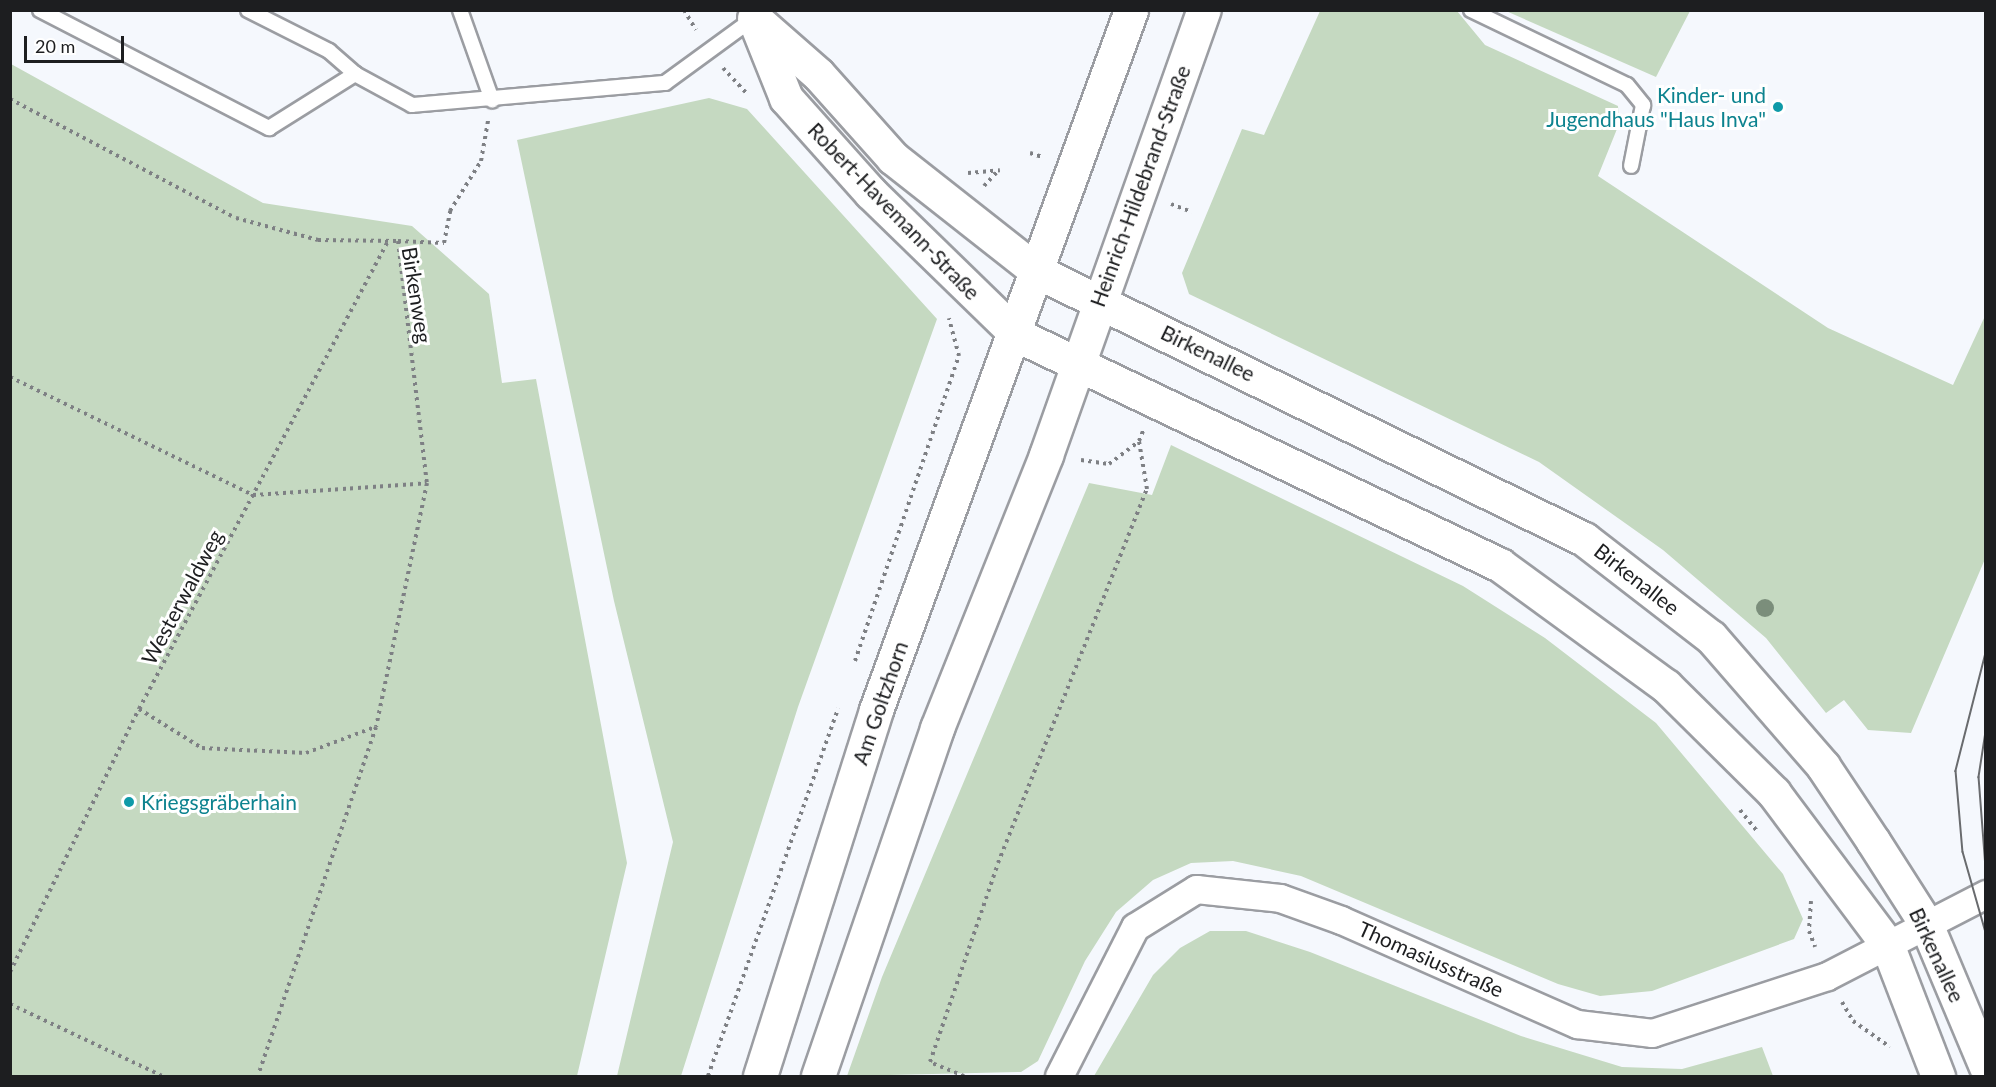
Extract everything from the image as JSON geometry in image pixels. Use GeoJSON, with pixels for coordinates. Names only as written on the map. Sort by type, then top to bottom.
{"type":"FeatureCollection","features":[{"type":"Feature","properties":{"kind":"street"},"geometry":{"type":"LineString","coordinates":[[1017,335],[1131,10]]}},
{"type":"Feature","properties":{"kind":"street","name":"Heinrich-Hildebrand-Straße"},"geometry":{"type":"LineString","coordinates":[[1079,363],[1099,298],[1204,10]]}},
{"type":"Feature","properties":{"kind":"street","name":"Robert-Havemann-Straße"},"geometry":{"type":"LineString","coordinates":[[752,14],[818,74],[893,158],[1038,272],[1099,298]]}},
{"type":"Feature","properties":{"kind":"street","name":"Robert-Havemann-Straße"},"geometry":{"type":"LineString","coordinates":[[752,14],[786,98],[878,200],[1017,335],[1079,363]]}},
{"type":"Feature","properties":{"kind":"street","name":"Birkenallee"},"geometry":{"type":"LineString","coordinates":[[1099,298],[1584,538],[1711,637],[1823,766],[1926,924],[1986,1067]]}},
{"type":"Feature","properties":{"kind":"street","name":"Am Goltzhorn"},"geometry":{"type":"LineString","coordinates":[[760,1077],[876,710],[1017,335]]}},
{"type":"Feature","properties":{"kind":"street"},"geometry":{"type":"LineString","coordinates":[[818,1077],[938,728],[1079,363]]}},
{"type":"Feature","properties":{"kind":"street","name":"Birkenallee"},"geometry":{"type":"LineString","coordinates":[[1079,363],[1500,565],[1666,686],[1774,793],[1887,944],[1938,1077]]}},
{"type":"Feature","properties":{"kind":"street","name":"Thomasiusstraße"},"geometry":{"type":"LineString","coordinates":[[1059,1077],[1135,927],[1196,889],[1280,898],[1341,920],[1577,1024],[1652,1033],[1827,976],[1986,894]]}},
{"type":"Feature","properties":{"kind":"lane"},"geometry":{"type":"LineString","coordinates":[[40,10],[269,128],[355,74]]}},
{"type":"Feature","properties":{"kind":"lane"},"geometry":{"type":"LineString","coordinates":[[248,10],[329,51],[355,74],[412,105],[492,100],[665,83],[752,14]]}},
{"type":"Feature","properties":{"kind":"lane"},"geometry":{"type":"LineString","coordinates":[[460,10],[492,100]]}},
{"type":"Feature","properties":{"kind":"lane"},"geometry":{"type":"LineString","coordinates":[[1471,10],[1627,85],[1643,105],[1631,166]]}},
{"type":"Feature","properties":{"kind":"path","name":"Birkenweg"},"geometry":{"type":"LineString","coordinates":[[10,99],[236,218],[318,240],[398,241],[427,483],[376,727],[258,1077]]}},
{"type":"Feature","properties":{"kind":"path"},"geometry":{"type":"LineString","coordinates":[[398,241],[444,243],[450,211],[481,160],[492,100]]}},
{"type":"Feature","properties":{"kind":"path","name":"Westerwaldweg"},"geometry":{"type":"LineString","coordinates":[[10,972],[139,709],[388,241]]}},
{"type":"Feature","properties":{"kind":"path"},"geometry":{"type":"LineString","coordinates":[[851,673],[959,356],[948,314]]}},
{"type":"Feature","properties":{"kind":"path"},"geometry":{"type":"LineString","coordinates":[[10,376],[253,495],[427,483]]}},
{"type":"Feature","properties":{"kind":"path"},"geometry":{"type":"LineString","coordinates":[[1145,426],[1156,430]]}},
{"type":"Feature","properties":{"kind":"path"},"geometry":{"type":"LineString","coordinates":[[964,1077],[930,1062],[998,863],[1147,489],[1138,441]]}},
{"type":"Feature","properties":{"kind":"path"},"geometry":{"type":"LineString","coordinates":[[708,1077],[843,696]]}},
{"type":"Feature","properties":{"kind":"path"},"geometry":{"type":"LineString","coordinates":[[139,709],[202,748],[306,753],[376,727]]}},
{"type":"Feature","properties":{"kind":"path"},"geometry":{"type":"LineString","coordinates":[[1732,800],[1761,836]]}},
{"type":"Feature","properties":{"kind":"path"},"geometry":{"type":"LineString","coordinates":[[1804,889],[1812,898],[1809,931],[1827,976],[1853,1021],[1895,1057]]}},
{"type":"Feature","properties":{"kind":"path"},"geometry":{"type":"LineString","coordinates":[[10,1004],[162,1077]]}},
{"type":"Feature","properties":{"kind":"green space"},"geometry":{"type":"Polygon","coordinates":[[[1320,11],[1457,11],[1485,45],[1618,106],[1619,124],[1598,176],[1828,328],[1953,385],[1985,316],[1985,559],[1911,733],[1868,730],[1844,700],[1826,713],[1766,638],[1663,550],[1539,462],[1189,294],[1182,273],[1242,129],[1264,135],[1320,11]]]}},
{"type":"Feature","properties":{"kind":"green space"},"geometry":{"type":"Polygon","coordinates":[[[1506,11],[1690,11],[1656,77],[1506,11]]]}},
{"type":"Feature","properties":{"kind":"green space"},"geometry":{"type":"Polygon","coordinates":[[[11,64],[263,203],[412,226],[489,294],[502,383],[536,379],[627,863],[577,1076],[11,1076],[11,64]]]}},
{"type":"Feature","properties":{"kind":"green space"},"geometry":{"type":"Polygon","coordinates":[[[709,98],[747,109],[937,319],[798,707],[681,1076],[617,1076],[673,842],[614,601],[517,140],[709,98]]]}},
{"type":"Feature","properties":{"kind":"green space"},"geometry":{"type":"Polygon","coordinates":[[[1171,445],[1463,586],[1545,638],[1656,723],[1783,874],[1803,919],[1794,939],[1652,991],[1600,996],[1558,984],[1301,876],[1233,861],[1191,863],[1153,880],[1116,912],[1085,961],[1038,1061],[1021,1072],[847,1076],[882,977],[1089,483],[1152,495],[1171,445]]]}},
{"type":"Feature","properties":{"kind":"green space"},"geometry":{"type":"Polygon","coordinates":[[[1210,931],[1246,931],[1310,952],[1521,1036],[1622,1067],[1682,1069],[1762,1047],[1773,1076],[1094,1076],[1153,975],[1180,948],[1210,931]]]}},
{"type":"Feature","properties":{"kind":"tram line"},"geometry":{"type":"LineString","coordinates":[[1986,653],[1956,771],[1963,852],[1986,933]]}},
{"type":"Feature","properties":{"kind":"tram line"},"geometry":{"type":"LineString","coordinates":[[1986,732],[1979,777],[1986,867]]}},
{"type":"Feature","properties":{"kind":"place","name":"Kinder- und Jugendhaus \"Haus Inva\""},"geometry":{"type":"Point","coordinates":[1778,107]}},
{"type":"Feature","properties":{"kind":"place","name":"Kriegsgräberhain"},"geometry":{"type":"Point","coordinates":[129,802]}}]}
